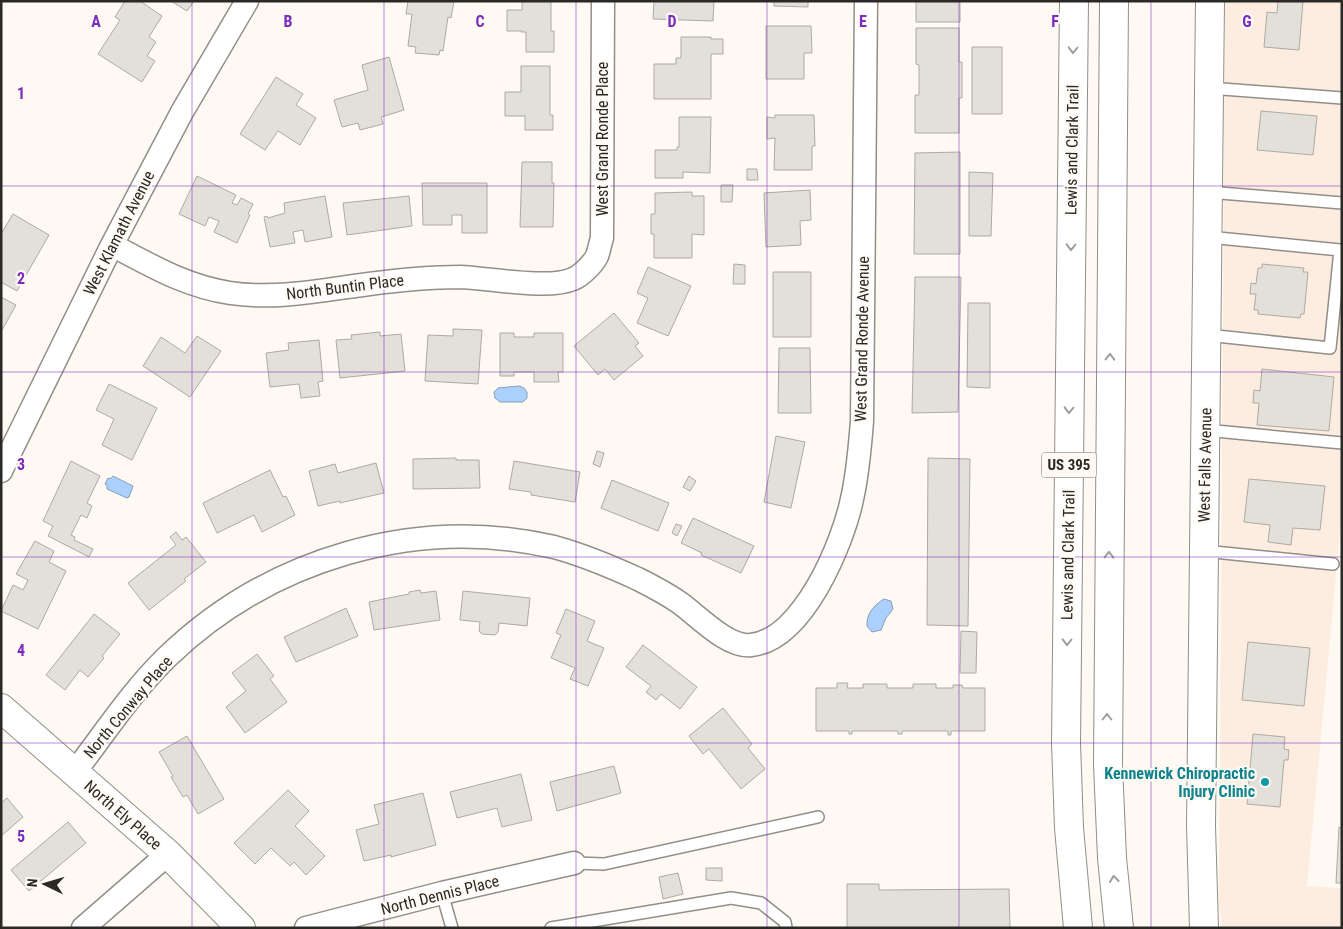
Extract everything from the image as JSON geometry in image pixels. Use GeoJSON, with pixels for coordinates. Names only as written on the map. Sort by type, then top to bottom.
{"type":"FeatureCollection","features":[{"type":"Feature","properties":{"kind":"main road","name":"Lewis and Clark Trail"},"geometry":{"type":"LineString","coordinates":[[1074,1],[1066,743],[1068,828],[1078,928]]}},
{"type":"Feature","properties":{"kind":"main road","name":"US 395"},"geometry":{"type":"LineString","coordinates":[[1114,1],[1108,765],[1112,858],[1119,928]]}},
{"type":"Feature","properties":{"kind":"main road","name":"West Falls Avenue"},"geometry":{"type":"LineString","coordinates":[[1204,928],[1201,826],[1210,1]]}},
{"type":"Feature","properties":{"kind":"main road","name":"North Ely Place"},"geometry":{"type":"LineString","coordinates":[[1,708],[168,854],[241,928]]}},
{"type":"Feature","properties":{"kind":"street","name":"West Klamath Avenue"},"geometry":{"type":"LineString","coordinates":[[1,471],[112,245],[182,112],[247,1]]}},
{"type":"Feature","properties":{"kind":"street","name":"West Grand Ronde Place"},"geometry":{"type":"LineString","coordinates":[[585,271],[597,257],[602,238],[603,1]]}},
{"type":"Feature","properties":{"kind":"street","name":"West Grand Ronde Avenue"},"geometry":{"type":"LineString","coordinates":[[760,643],[772,639],[785,630],[802,610],[818,586],[836,549],[848,512],[859,460],[862,421],[866,1]]}},
{"type":"Feature","properties":{"kind":"street","name":"North Buntin Place"},"geometry":{"type":"LineString","coordinates":[[112,245],[184,282],[233,294],[265,296],[299,295],[369,284],[431,278],[460,277],[553,284],[573,279],[585,271]]}},
{"type":"Feature","properties":{"kind":"street","name":"North Conway Place"},"geometry":{"type":"LineString","coordinates":[[74,773],[129,700],[167,658],[205,625],[249,594],[288,574],[332,557],[376,546],[429,538],[474,536],[515,540],[556,548],[639,579],[677,601],[730,640],[751,646],[760,643]]}},
{"type":"Feature","properties":{"kind":"street"},"geometry":{"type":"LineString","coordinates":[[83,928],[168,854]]}},
{"type":"Feature","properties":{"kind":"street","name":"North Dennis Place"},"geometry":{"type":"LineString","coordinates":[[306,928],[442,893],[574,863]]}},
{"type":"Feature","properties":{"kind":"lane"},"geometry":{"type":"LineString","coordinates":[[1209,88],[1342,98]]}},
{"type":"Feature","properties":{"kind":"lane"},"geometry":{"type":"LineString","coordinates":[[1208,192],[1342,204]]}},
{"type":"Feature","properties":{"kind":"lane"},"geometry":{"type":"LineString","coordinates":[[1206,336],[1330,348],[1340,250],[1208,237]]}},
{"type":"Feature","properties":{"kind":"lane"},"geometry":{"type":"LineString","coordinates":[[1205,430],[1342,443]]}},
{"type":"Feature","properties":{"kind":"lane"},"geometry":{"type":"LineString","coordinates":[[1204,551],[1333,564]]}},
{"type":"Feature","properties":{"kind":"lane"},"geometry":{"type":"LineString","coordinates":[[574,863],[604,864],[818,817]]}},
{"type":"Feature","properties":{"kind":"lane"},"geometry":{"type":"LineString","coordinates":[[442,893],[452,928]]}},
{"type":"Feature","properties":{"kind":"lane"},"geometry":{"type":"LineString","coordinates":[[551,928],[730,898],[761,903],[785,922],[786,928]]}},
{"type":"Feature","properties":{"kind":"shaded area"},"geometry":{"type":"Polygon","coordinates":[[[1225,1],[1342,1],[1342,513],[1307,886],[1342,888],[1342,928],[1222,928],[1219,904],[1225,1]]]}},
{"type":"Feature","properties":{"kind":"water"},"geometry":{"type":"Polygon","coordinates":[[[519,386],[527,392],[527,398],[523,402],[500,402],[495,398],[494,392],[498,388],[519,386]]]}},
{"type":"Feature","properties":{"kind":"water"},"geometry":{"type":"Polygon","coordinates":[[[113,476],[133,486],[129,497],[127,498],[107,489],[105,484],[108,478],[110,479],[113,476]]]}},
{"type":"Feature","properties":{"kind":"water"},"geometry":{"type":"Polygon","coordinates":[[[884,599],[891,601],[893,609],[886,618],[881,630],[872,632],[867,626],[869,614],[884,599]]]}},
{"type":"Feature","properties":{"kind":"building"},"geometry":{"type":"Polygon","coordinates":[[[125,1],[140,1],[162,16],[149,37],[156,42],[147,56],[155,61],[142,82],[98,54],[120,20],[115,17],[125,1]]]}},
{"type":"Feature","properties":{"kind":"building"},"geometry":{"type":"Polygon","coordinates":[[[171,1],[194,1],[187,11],[171,1]]]}},
{"type":"Feature","properties":{"kind":"building"},"geometry":{"type":"Polygon","coordinates":[[[408,1],[454,1],[451,18],[448,17],[443,51],[440,50],[439,55],[415,53],[416,47],[408,46],[412,14],[406,14],[408,1]]]}},
{"type":"Feature","properties":{"kind":"building"},"geometry":{"type":"Polygon","coordinates":[[[522,1],[551,1],[551,31],[554,31],[554,52],[526,52],[526,32],[507,31],[507,10],[522,10],[522,1]]]}},
{"type":"Feature","properties":{"kind":"building"},"geometry":{"type":"Polygon","coordinates":[[[654,1],[714,1],[713,21],[653,19],[654,1]]]}},
{"type":"Feature","properties":{"kind":"building"},"geometry":{"type":"Polygon","coordinates":[[[774,1],[808,1],[808,7],[774,6],[774,1]]]}},
{"type":"Feature","properties":{"kind":"building"},"geometry":{"type":"Polygon","coordinates":[[[916,1],[960,1],[960,22],[916,22],[916,1]]]}},
{"type":"Feature","properties":{"kind":"building"},"geometry":{"type":"Polygon","coordinates":[[[1278,1],[1303,1],[1299,50],[1264,47],[1267,12],[1277,13],[1278,1]]]}},
{"type":"Feature","properties":{"kind":"building"},"geometry":{"type":"Polygon","coordinates":[[[766,26],[811,26],[812,53],[804,53],[804,79],[766,79],[766,26]]]}},
{"type":"Feature","properties":{"kind":"building"},"geometry":{"type":"Polygon","coordinates":[[[916,28],[959,28],[959,62],[962,62],[962,98],[959,98],[959,133],[915,133],[915,95],[919,95],[919,65],[916,64],[916,28]]]}},
{"type":"Feature","properties":{"kind":"building"},"geometry":{"type":"Polygon","coordinates":[[[681,37],[723,39],[723,54],[711,54],[711,99],[654,99],[654,64],[676,64],[676,58],[681,58],[681,37]]]}},
{"type":"Feature","properties":{"kind":"building"},"geometry":{"type":"Polygon","coordinates":[[[972,47],[1002,47],[1002,114],[972,114],[972,47]]]}},
{"type":"Feature","properties":{"kind":"building"},"geometry":{"type":"Polygon","coordinates":[[[389,57],[404,110],[381,117],[383,124],[360,130],[358,123],[342,127],[334,100],[368,90],[362,65],[389,57]]]}},
{"type":"Feature","properties":{"kind":"building"},"geometry":{"type":"Polygon","coordinates":[[[521,66],[550,66],[550,115],[553,115],[553,130],[525,130],[525,116],[505,116],[505,92],[521,92],[521,66]]]}},
{"type":"Feature","properties":{"kind":"building"},"geometry":{"type":"Polygon","coordinates":[[[276,77],[303,94],[296,105],[316,118],[300,145],[278,131],[265,150],[240,134],[276,77]]]}},
{"type":"Feature","properties":{"kind":"building"},"geometry":{"type":"Polygon","coordinates":[[[1261,111],[1317,116],[1313,155],[1257,150],[1261,111]]]}},
{"type":"Feature","properties":{"kind":"building"},"geometry":{"type":"Polygon","coordinates":[[[775,115],[814,115],[815,146],[812,146],[812,170],[774,170],[775,138],[767,139],[767,117],[775,118],[775,115]]]}},
{"type":"Feature","properties":{"kind":"building"},"geometry":{"type":"Polygon","coordinates":[[[679,117],[711,117],[710,173],[683,172],[683,178],[655,178],[655,150],[677,150],[677,147],[679,147],[679,117]]]}},
{"type":"Feature","properties":{"kind":"building"},"geometry":{"type":"Polygon","coordinates":[[[960,152],[960,254],[914,254],[915,153],[960,152]]]}},
{"type":"Feature","properties":{"kind":"building"},"geometry":{"type":"Polygon","coordinates":[[[522,162],[552,162],[552,183],[554,183],[553,227],[520,227],[522,162]]]}},
{"type":"Feature","properties":{"kind":"building"},"geometry":{"type":"Polygon","coordinates":[[[747,169],[757,169],[758,180],[747,180],[747,169]]]}},
{"type":"Feature","properties":{"kind":"building"},"geometry":{"type":"Polygon","coordinates":[[[969,172],[993,173],[991,236],[969,236],[969,172]]]}},
{"type":"Feature","properties":{"kind":"building"},"geometry":{"type":"Polygon","coordinates":[[[197,176],[236,195],[232,203],[237,205],[241,198],[253,204],[237,243],[214,232],[219,221],[209,217],[205,226],[179,214],[197,176]]]}},
{"type":"Feature","properties":{"kind":"building"},"geometry":{"type":"Polygon","coordinates":[[[422,183],[487,183],[487,233],[462,233],[462,215],[452,215],[452,225],[423,225],[422,183]]]}},
{"type":"Feature","properties":{"kind":"building"},"geometry":{"type":"Polygon","coordinates":[[[721,185],[733,185],[732,202],[721,202],[721,185]]]}},
{"type":"Feature","properties":{"kind":"building"},"geometry":{"type":"Polygon","coordinates":[[[810,190],[811,220],[800,221],[801,245],[766,247],[764,193],[810,190]]]}},
{"type":"Feature","properties":{"kind":"building"},"geometry":{"type":"Polygon","coordinates":[[[692,192],[692,196],[704,196],[704,235],[692,234],[692,258],[654,258],[654,234],[651,234],[651,214],[655,214],[655,193],[692,192]]]}},
{"type":"Feature","properties":{"kind":"building"},"geometry":{"type":"Polygon","coordinates":[[[325,196],[332,237],[305,242],[303,230],[293,232],[295,243],[270,247],[264,217],[267,216],[268,218],[285,213],[284,203],[325,196]]]}},
{"type":"Feature","properties":{"kind":"building"},"geometry":{"type":"Polygon","coordinates":[[[409,196],[412,226],[347,235],[343,203],[409,196]]]}},
{"type":"Feature","properties":{"kind":"building"},"geometry":{"type":"Polygon","coordinates":[[[13,214],[49,235],[17,291],[1,282],[1,234],[13,214]]]}},
{"type":"Feature","properties":{"kind":"building"},"geometry":{"type":"Polygon","coordinates":[[[734,264],[745,265],[745,284],[733,284],[734,264]]]}},
{"type":"Feature","properties":{"kind":"building"},"geometry":{"type":"Polygon","coordinates":[[[1262,264],[1304,268],[1303,272],[1308,272],[1304,314],[1301,314],[1300,318],[1258,314],[1258,310],[1254,310],[1256,294],[1250,294],[1251,283],[1256,284],[1258,268],[1262,268],[1262,264]]]}},
{"type":"Feature","properties":{"kind":"building"},"geometry":{"type":"Polygon","coordinates":[[[648,267],[691,286],[668,336],[637,323],[648,298],[637,293],[648,267]]]}},
{"type":"Feature","properties":{"kind":"building"},"geometry":{"type":"Polygon","coordinates":[[[773,272],[811,272],[811,337],[773,337],[773,272]]]}},
{"type":"Feature","properties":{"kind":"building"},"geometry":{"type":"Polygon","coordinates":[[[915,277],[961,277],[958,412],[912,413],[915,277]]]}},
{"type":"Feature","properties":{"kind":"building"},"geometry":{"type":"Polygon","coordinates":[[[1,297],[16,305],[1,332],[1,297]]]}},
{"type":"Feature","properties":{"kind":"building"},"geometry":{"type":"Polygon","coordinates":[[[968,303],[990,303],[990,388],[967,387],[968,303]]]}},
{"type":"Feature","properties":{"kind":"building"},"geometry":{"type":"Polygon","coordinates":[[[614,313],[639,343],[635,346],[643,356],[614,380],[605,369],[598,375],[574,346],[614,313]]]}},
{"type":"Feature","properties":{"kind":"building"},"geometry":{"type":"Polygon","coordinates":[[[453,329],[482,330],[478,384],[425,381],[428,335],[453,336],[453,329]]]}},
{"type":"Feature","properties":{"kind":"building"},"geometry":{"type":"Polygon","coordinates":[[[380,332],[380,336],[401,334],[405,371],[340,378],[336,340],[352,339],[351,335],[380,332]]]}},
{"type":"Feature","properties":{"kind":"building"},"geometry":{"type":"Polygon","coordinates":[[[500,333],[514,333],[514,337],[534,337],[534,333],[563,333],[563,372],[558,372],[559,382],[534,382],[534,372],[514,372],[514,376],[500,376],[500,333]]]}},
{"type":"Feature","properties":{"kind":"building"},"geometry":{"type":"Polygon","coordinates":[[[197,336],[221,351],[190,397],[143,366],[161,337],[185,353],[197,336]]]}},
{"type":"Feature","properties":{"kind":"building"},"geometry":{"type":"Polygon","coordinates":[[[319,340],[323,381],[318,382],[320,396],[301,398],[299,384],[270,387],[266,353],[289,350],[288,343],[319,340]]]}},
{"type":"Feature","properties":{"kind":"building"},"geometry":{"type":"Polygon","coordinates":[[[779,348],[810,348],[811,413],[778,413],[779,348]]]}},
{"type":"Feature","properties":{"kind":"building"},"geometry":{"type":"Polygon","coordinates":[[[1262,369],[1334,377],[1329,431],[1257,425],[1259,403],[1253,403],[1254,390],[1260,391],[1262,369]]]}},
{"type":"Feature","properties":{"kind":"building"},"geometry":{"type":"Polygon","coordinates":[[[109,384],[157,408],[132,460],[102,445],[114,419],[96,410],[109,384]]]}},
{"type":"Feature","properties":{"kind":"building"},"geometry":{"type":"Polygon","coordinates":[[[776,436],[805,442],[791,508],[764,502],[776,436]]]}},
{"type":"Feature","properties":{"kind":"building"},"geometry":{"type":"Polygon","coordinates":[[[597,451],[604,453],[600,467],[593,464],[597,451]]]}},
{"type":"Feature","properties":{"kind":"building"},"geometry":{"type":"Polygon","coordinates":[[[456,458],[456,460],[479,460],[480,488],[413,489],[413,459],[456,458]]]}},
{"type":"Feature","properties":{"kind":"building"},"geometry":{"type":"Polygon","coordinates":[[[928,458],[970,459],[968,626],[927,625],[928,458]]]}},
{"type":"Feature","properties":{"kind":"building"},"geometry":{"type":"Polygon","coordinates":[[[71,461],[100,476],[87,503],[92,506],[87,518],[81,515],[71,535],[75,537],[74,540],[93,549],[89,557],[48,536],[53,526],[43,521],[71,461]]]}},
{"type":"Feature","properties":{"kind":"building"},"geometry":{"type":"Polygon","coordinates":[[[514,461],[580,472],[575,502],[531,495],[531,492],[509,489],[514,461]]]}},
{"type":"Feature","properties":{"kind":"building"},"geometry":{"type":"Polygon","coordinates":[[[376,463],[384,493],[318,506],[309,471],[335,464],[338,473],[376,463]]]}},
{"type":"Feature","properties":{"kind":"building"},"geometry":{"type":"Polygon","coordinates":[[[270,470],[283,497],[286,496],[295,515],[262,532],[254,515],[217,533],[203,503],[270,470]]]}},
{"type":"Feature","properties":{"kind":"building"},"geometry":{"type":"Polygon","coordinates":[[[689,476],[696,481],[690,491],[683,487],[689,476]]]}},
{"type":"Feature","properties":{"kind":"building"},"geometry":{"type":"Polygon","coordinates":[[[1249,479],[1325,486],[1320,530],[1293,528],[1291,545],[1268,542],[1270,525],[1244,522],[1249,479]]]}},
{"type":"Feature","properties":{"kind":"building"},"geometry":{"type":"Polygon","coordinates":[[[612,480],[669,503],[658,531],[601,508],[612,480]]]}},
{"type":"Feature","properties":{"kind":"building"},"geometry":{"type":"Polygon","coordinates":[[[693,518],[754,546],[741,573],[701,555],[702,553],[681,543],[693,518]]]}},
{"type":"Feature","properties":{"kind":"building"},"geometry":{"type":"Polygon","coordinates":[[[676,524],[682,526],[677,536],[672,533],[676,524]]]}},
{"type":"Feature","properties":{"kind":"building"},"geometry":{"type":"Polygon","coordinates":[[[176,532],[182,540],[186,537],[206,562],[184,579],[186,581],[149,610],[128,583],[176,545],[170,537],[176,532]]]}},
{"type":"Feature","properties":{"kind":"building"},"geometry":{"type":"Polygon","coordinates":[[[35,541],[54,551],[49,562],[66,571],[38,629],[1,611],[13,585],[23,590],[28,580],[16,574],[35,541]]]}},
{"type":"Feature","properties":{"kind":"building"},"geometry":{"type":"Polygon","coordinates":[[[420,590],[421,593],[436,591],[440,620],[374,630],[369,602],[420,590]]]}},
{"type":"Feature","properties":{"kind":"building"},"geometry":{"type":"Polygon","coordinates":[[[463,591],[530,598],[527,626],[499,623],[498,632],[495,635],[482,634],[479,631],[480,622],[460,620],[463,591]]]}},
{"type":"Feature","properties":{"kind":"building"},"geometry":{"type":"Polygon","coordinates":[[[346,608],[358,636],[296,662],[284,637],[346,608]]]}},
{"type":"Feature","properties":{"kind":"building"},"geometry":{"type":"Polygon","coordinates":[[[566,609],[595,621],[587,641],[604,648],[588,686],[570,679],[575,668],[551,658],[561,635],[556,633],[566,609]]]}},
{"type":"Feature","properties":{"kind":"building"},"geometry":{"type":"Polygon","coordinates":[[[94,614],[120,634],[88,677],[80,670],[65,690],[46,675],[94,614]]]}},
{"type":"Feature","properties":{"kind":"building"},"geometry":{"type":"Polygon","coordinates":[[[961,631],[977,632],[976,673],[960,673],[961,631]]]}},
{"type":"Feature","properties":{"kind":"building"},"geometry":{"type":"Polygon","coordinates":[[[1248,642],[1310,648],[1304,706],[1242,700],[1248,642]]]}},
{"type":"Feature","properties":{"kind":"building"},"geometry":{"type":"Polygon","coordinates":[[[643,645],[697,687],[680,709],[661,694],[656,700],[646,692],[651,686],[626,667],[643,645]]]}},
{"type":"Feature","properties":{"kind":"building"},"geometry":{"type":"Polygon","coordinates":[[[257,654],[274,676],[270,679],[287,702],[245,733],[226,707],[246,691],[232,673],[257,654]]]}},
{"type":"Feature","properties":{"kind":"building"},"geometry":{"type":"Polygon","coordinates":[[[837,683],[848,683],[847,688],[863,688],[863,684],[887,684],[887,688],[913,688],[913,684],[936,684],[936,688],[953,688],[953,685],[962,685],[963,688],[985,688],[985,731],[951,731],[951,735],[948,735],[948,731],[902,731],[902,734],[898,734],[898,731],[852,731],[852,734],[849,734],[849,731],[816,731],[816,688],[837,688],[837,683]]]}},
{"type":"Feature","properties":{"kind":"building"},"geometry":{"type":"Polygon","coordinates":[[[723,708],[752,744],[748,748],[765,769],[741,789],[709,749],[703,754],[689,736],[723,708]]]}},
{"type":"Feature","properties":{"kind":"building","name":"Kennewick Chiropractic Injury Clinic"},"geometry":{"type":"Polygon","coordinates":[[[1253,734],[1285,737],[1284,749],[1289,750],[1288,760],[1284,760],[1280,807],[1247,804],[1253,734]]]}},
{"type":"Feature","properties":{"kind":"building"},"geometry":{"type":"Polygon","coordinates":[[[187,736],[224,799],[198,814],[187,795],[183,797],[159,752],[187,736]]]}},
{"type":"Feature","properties":{"kind":"building"},"geometry":{"type":"Polygon","coordinates":[[[614,766],[621,793],[557,811],[550,782],[614,766]]]}},
{"type":"Feature","properties":{"kind":"building"},"geometry":{"type":"Polygon","coordinates":[[[521,774],[532,820],[502,827],[497,808],[457,818],[450,792],[521,774]]]}},
{"type":"Feature","properties":{"kind":"building"},"geometry":{"type":"Polygon","coordinates":[[[288,790],[309,811],[295,826],[325,856],[306,875],[294,862],[290,866],[271,848],[255,864],[234,843],[288,790]]]}},
{"type":"Feature","properties":{"kind":"building"},"geometry":{"type":"Polygon","coordinates":[[[423,793],[436,845],[391,857],[391,855],[364,861],[356,830],[379,824],[374,805],[423,793]]]}},
{"type":"Feature","properties":{"kind":"building"},"geometry":{"type":"Polygon","coordinates":[[[7,798],[23,817],[1,836],[1,803],[7,798]]]}},
{"type":"Feature","properties":{"kind":"building"},"geometry":{"type":"Polygon","coordinates":[[[68,822],[86,843],[29,891],[11,870],[68,822]]]}},
{"type":"Feature","properties":{"kind":"building"},"geometry":{"type":"Polygon","coordinates":[[[1339,827],[1342,828],[1342,883],[1336,883],[1339,827]]]}},
{"type":"Feature","properties":{"kind":"building"},"geometry":{"type":"Polygon","coordinates":[[[706,868],[722,868],[722,881],[706,880],[706,868]]]}},
{"type":"Feature","properties":{"kind":"building"},"geometry":{"type":"Polygon","coordinates":[[[678,873],[683,894],[663,899],[659,877],[678,873]]]}},
{"type":"Feature","properties":{"kind":"building"},"geometry":{"type":"Polygon","coordinates":[[[847,884],[879,884],[879,890],[1009,889],[1010,928],[847,928],[847,884]]]}},
{"type":"Feature","properties":{"kind":"place","name":"Kennewick Chiropractic Injury Clinic"},"geometry":{"type":"Point","coordinates":[1265,782]}}]}
